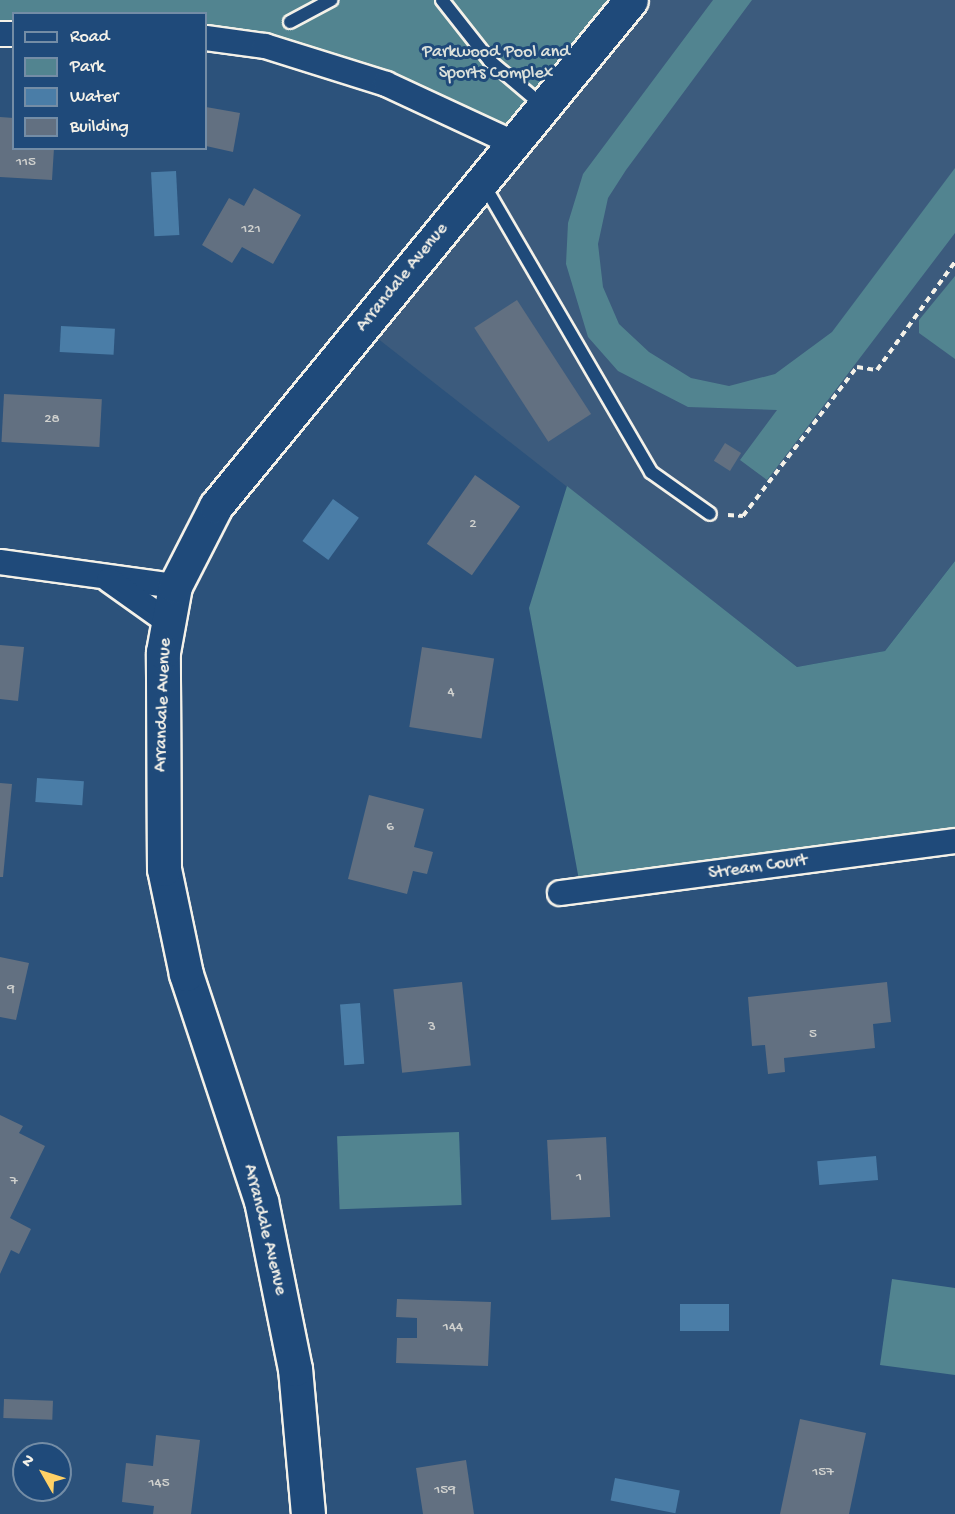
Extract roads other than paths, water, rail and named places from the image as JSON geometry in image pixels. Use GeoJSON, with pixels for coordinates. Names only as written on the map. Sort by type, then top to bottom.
{"type":"FeatureCollection","features":[{"type":"Feature","properties":{"kind":"street","name":"Arrandale Avenue"},"geometry":{"type":"LineString","coordinates":[[308,1514],[295,1370],[261,1201],[186,974],[164,869],[160,788],[168,622],[175,586],[216,506],[631,0]]}},
{"type":"Feature","properties":{"kind":"street"},"geometry":{"type":"LineString","coordinates":[[207,39],[265,46],[386,84],[513,143]]}},
{"type":"Feature","properties":{"kind":"street"},"geometry":{"type":"LineString","coordinates":[[0,562],[175,586]]}},
{"type":"Feature","properties":{"kind":"street"},"geometry":{"type":"LineString","coordinates":[[104,577],[168,622]]}},
{"type":"Feature","properties":{"kind":"street","name":"Stream Court"},"geometry":{"type":"LineString","coordinates":[[560,894],[955,841]]}},
{"type":"Feature","properties":{"kind":"lane"},"geometry":{"type":"LineString","coordinates":[[290,22],[331,0]]}},
{"type":"Feature","properties":{"kind":"lane"},"geometry":{"type":"LineString","coordinates":[[442,0],[490,61],[543,106]]}},
{"type":"Feature","properties":{"kind":"lane"},"geometry":{"type":"LineString","coordinates":[[482,181],[651,472],[710,514]]}},
{"type":"Feature","properties":{"kind":"water"},"geometry":{"type":"Polygon","coordinates":[[[176,171],[179,235],[154,236],[151,172],[176,171]]]}},
{"type":"Feature","properties":{"kind":"water"},"geometry":{"type":"Polygon","coordinates":[[[61,326],[115,329],[114,355],[60,352],[61,326]]]}},
{"type":"Feature","properties":{"kind":"water"},"geometry":{"type":"Polygon","coordinates":[[[333,499],[359,518],[328,560],[302,541],[333,499]]]}},
{"type":"Feature","properties":{"kind":"water"},"geometry":{"type":"Polygon","coordinates":[[[37,778],[84,781],[82,805],[35,802],[37,778]]]}},
{"type":"Feature","properties":{"kind":"water"},"geometry":{"type":"Polygon","coordinates":[[[360,1003],[364,1064],[344,1065],[340,1004],[360,1003]]]}},
{"type":"Feature","properties":{"kind":"water"},"geometry":{"type":"Polygon","coordinates":[[[876,1156],[878,1180],[819,1185],[817,1161],[876,1156]]]}},
{"type":"Feature","properties":{"kind":"water"},"geometry":{"type":"Polygon","coordinates":[[[680,1304],[729,1304],[729,1331],[680,1331],[680,1304]]]}},
{"type":"Feature","properties":{"kind":"water"},"geometry":{"type":"Polygon","coordinates":[[[615,1478],[680,1491],[675,1513],[611,1501],[615,1478]]]}},
{"type":"Feature","properties":{"kind":"park label","name":"Parkwood Pool and Sports Complex"},"geometry":{"type":"Point","coordinates":[496,64]}}]}
